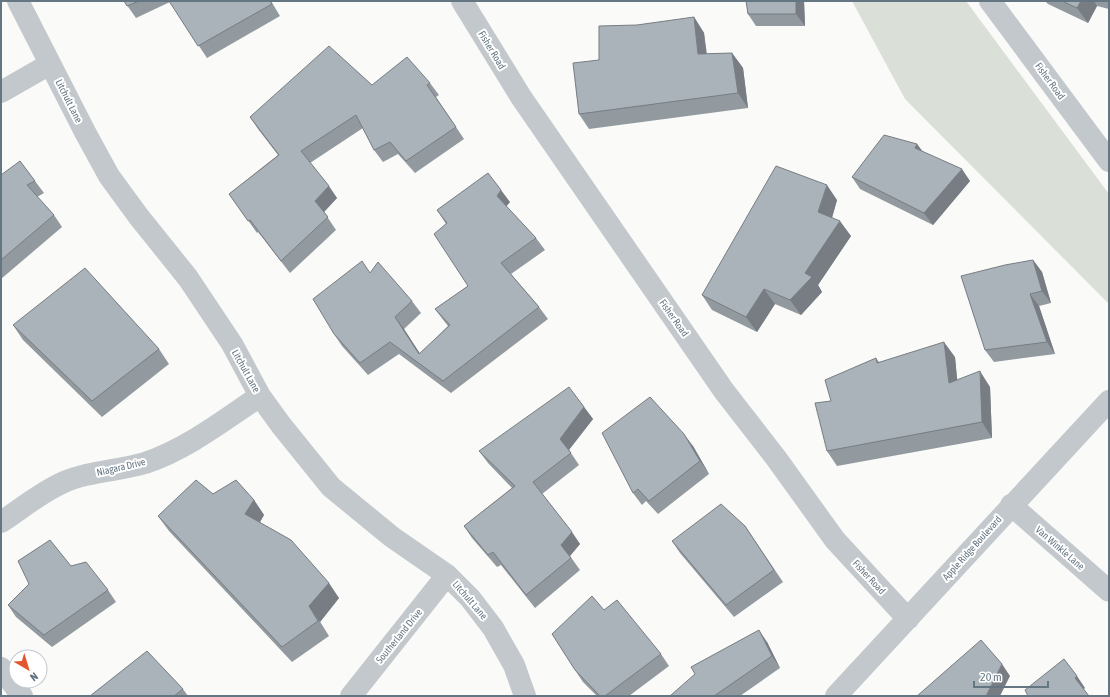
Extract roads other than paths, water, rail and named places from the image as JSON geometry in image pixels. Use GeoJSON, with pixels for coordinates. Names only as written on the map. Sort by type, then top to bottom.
{"type":"FeatureCollection","features":[{"type":"Feature","properties":{"kind":"street","name":"Litchult Lane"},"geometry":{"type":"LineString","coordinates":[[18,1],[109,176],[139,217],[188,278],[232,344],[260,396],[281,425],[331,487],[392,537],[447,575],[470,598],[493,628],[514,665],[526,696]]}},
{"type":"Feature","properties":{"kind":"street","name":"Fisher Road"},"geometry":{"type":"LineString","coordinates":[[462,1],[521,97],[724,391],[776,458],[835,540],[908,619]]}},
{"type":"Feature","properties":{"kind":"street","name":"Fisher Road"},"geometry":{"type":"LineString","coordinates":[[990,1],[1109,162]]}},
{"type":"Feature","properties":{"kind":"street"},"geometry":{"type":"LineString","coordinates":[[1,92],[50,64]]}},
{"type":"Feature","properties":{"kind":"street","name":"Niagara Drive"},"geometry":{"type":"LineString","coordinates":[[1,522],[35,499],[63,483],[97,472],[145,463],[178,449],[260,396]]}},
{"type":"Feature","properties":{"kind":"street","name":"Apple Ridge Boulevard"},"geometry":{"type":"LineString","coordinates":[[836,696],[1011,505],[1109,401]]}},
{"type":"Feature","properties":{"kind":"street","name":"Van Winkle Lane"},"geometry":{"type":"LineString","coordinates":[[1011,505],[1109,591]]}},
{"type":"Feature","properties":{"kind":"street","name":"Southerland Drive"},"geometry":{"type":"LineString","coordinates":[[350,696],[447,575]]}},
{"type":"Feature","properties":{"kind":"street"},"geometry":{"type":"LineString","coordinates":[[1,668],[22,696]]}}]}
